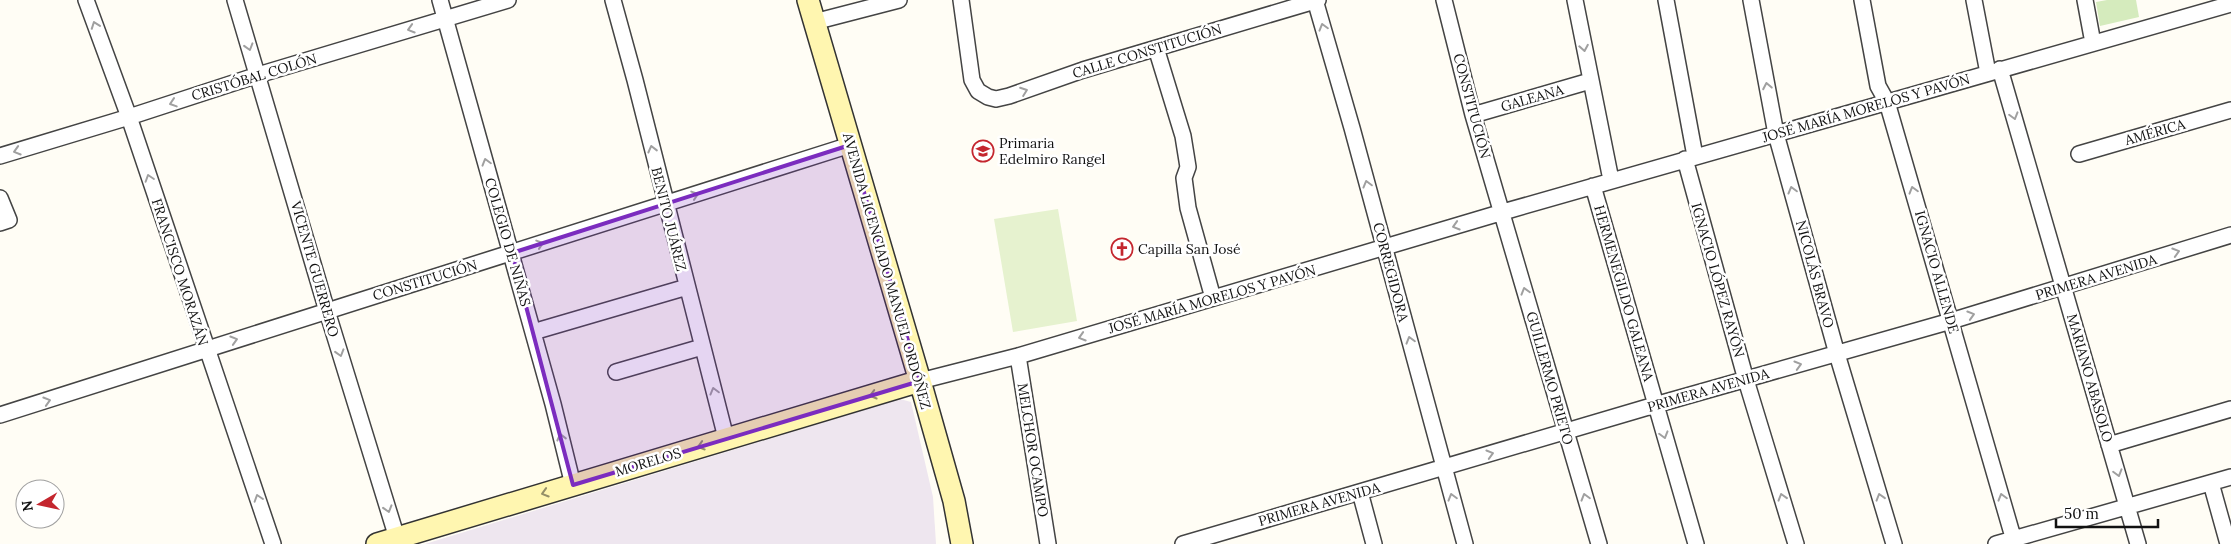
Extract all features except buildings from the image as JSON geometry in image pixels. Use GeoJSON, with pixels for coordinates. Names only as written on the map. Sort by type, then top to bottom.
{"type":"FeatureCollection","features":[{"type":"Feature","properties":{"kind":"street","name":"FRANCISCO MORAZÁN"},"geometry":{"type":"LineString","coordinates":[[86,0],[129,117],[273,544]]}},
{"type":"Feature","properties":{"kind":"street","name":"VICENTE GUERRERO"},"geometry":{"type":"LineString","coordinates":[[235,0],[327,311],[397,538]]}},
{"type":"Feature","properties":{"kind":"street","name":"COLEGIO DE NIÑAS"},"geometry":{"type":"LineString","coordinates":[[440,0],[512,253],[573,485]]}},
{"type":"Feature","properties":{"kind":"street","name":"CRISTÓBAL COLÓN"},"geometry":{"type":"LineString","coordinates":[[0,156],[258,75],[508,0]]}},
{"type":"Feature","properties":{"kind":"street","name":"BENITO JUÁREZ"},"geometry":{"type":"LineString","coordinates":[[613,0],[726,438]]}},
{"type":"Feature","properties":{"kind":"street","name":"AVENIDA LICENCIADO MANUEL ORDÓÑEZ"},"geometry":{"type":"LineString","coordinates":[[808,0],[920,381],[954,502],[962,544]]}},
{"type":"Feature","properties":{"kind":"street"},"geometry":{"type":"LineString","coordinates":[[814,22],[899,0]]}},
{"type":"Feature","properties":{"kind":"street","name":"CALLE CONSTITUCIÓN"},"geometry":{"type":"LineString","coordinates":[[961,0],[972,80],[978,91],[996,99],[1083,70],[1316,0]]}},
{"type":"Feature","properties":{"kind":"street","name":"CORREGIDORA"},"geometry":{"type":"LineString","coordinates":[[1316,0],[1466,544]]}},
{"type":"Feature","properties":{"kind":"street","name":"CONSTITUCIÓN"},"geometry":{"type":"LineString","coordinates":[[1444,0],[1474,115],[1503,212]]}},
{"type":"Feature","properties":{"kind":"street"},"geometry":{"type":"LineString","coordinates":[[1575,0],[1611,180]]}},
{"type":"Feature","properties":{"kind":"street","name":"IGNACIO LÓPEZ RAYÓN"},"geometry":{"type":"LineString","coordinates":[[1666,0],[1690,158],[1746,380],[1796,544]]}},
{"type":"Feature","properties":{"kind":"street","name":"NICOLÁS BRAVO"},"geometry":{"type":"LineString","coordinates":[[1751,0],[1776,134],[1837,354],[1894,544]]}},
{"type":"Feature","properties":{"kind":"street","name":"IGNACIO ALLENDE"},"geometry":{"type":"LineString","coordinates":[[1862,0],[1878,86],[1887,102],[2015,542]]}},
{"type":"Feature","properties":{"kind":"street","name":"MARIANO ABASOLO"},"geometry":{"type":"LineString","coordinates":[[1974,0],[1994,71],[2063,288],[2138,544]]}},
{"type":"Feature","properties":{"kind":"street"},"geometry":{"type":"LineString","coordinates":[[2085,0],[2093,43]]}},
{"type":"Feature","properties":{"kind":"street","name":"JOSÉ MARÍA MORELOS Y PAVÓN"},"geometry":{"type":"LineString","coordinates":[[920,381],[1018,356],[1611,180],[2093,43],[2195,7],[2231,5]]}},
{"type":"Feature","properties":{"kind":"street"},"geometry":{"type":"LineString","coordinates":[[1156,48],[1183,136],[1188,167],[1184,178],[1187,201],[1213,298]]}},
{"type":"Feature","properties":{"kind":"street","name":"GALEANA"},"geometry":{"type":"LineString","coordinates":[[1474,115],[1590,81]]}},
{"type":"Feature","properties":{"kind":"street","name":"AMÉRICA"},"geometry":{"type":"LineString","coordinates":[[2080,154],[2231,110]]}},
{"type":"Feature","properties":{"kind":"street","name":"CONSTITUCIÓN"},"geometry":{"type":"LineString","coordinates":[[0,415],[850,145]]}},
{"type":"Feature","properties":{"kind":"street","name":"HERMENEGILDO GALEANA"},"geometry":{"type":"LineString","coordinates":[[1593,186],[1696,544]]}},
{"type":"Feature","properties":{"kind":"street"},"geometry":{"type":"LineString","coordinates":[[0,198],[5,221]]}},
{"type":"Feature","properties":{"kind":"street","name":"GUILLERMO PRIETO"},"geometry":{"type":"LineString","coordinates":[[1503,212],[1599,544]]}},
{"type":"Feature","properties":{"kind":"street","name":"PRIMERA AVENIDA"},"geometry":{"type":"LineString","coordinates":[[1183,544],[1223,538],[1360,492],[2063,288],[2231,235]]}},
{"type":"Feature","properties":{"kind":"street"},"geometry":{"type":"LineString","coordinates":[[533,332],[687,287]]}},
{"type":"Feature","properties":{"kind":"street"},"geometry":{"type":"LineString","coordinates":[[616,372],[702,347]]}},
{"type":"Feature","properties":{"kind":"street","name":"MELCHOR OCAMPO"},"geometry":{"type":"LineString","coordinates":[[1018,356],[1048,544]]}},
{"type":"Feature","properties":{"kind":"street","name":"MORELOS"},"geometry":{"type":"LineString","coordinates":[[377,544],[920,381]]}},
{"type":"Feature","properties":{"kind":"street"},"geometry":{"type":"LineString","coordinates":[[2109,444],[2231,409]]}},
{"type":"Feature","properties":{"kind":"street"},"geometry":{"type":"LineString","coordinates":[[1996,544],[2015,542],[2127,506],[2231,477]]}},
{"type":"Feature","properties":{"kind":"street"},"geometry":{"type":"LineString","coordinates":[[2211,483],[2228,544]]}},
{"type":"Feature","properties":{"kind":"street"},"geometry":{"type":"LineString","coordinates":[[1360,492],[1374,544]]}},
{"type":"Feature","properties":{"kind":"highlighted area"},"geometry":{"type":"Polygon","coordinates":[[[850,145],[920,381],[573,485],[512,253],[850,145]]]}},
{"type":"Feature","properties":{"kind":"shaded area"},"geometry":{"type":"Polygon","coordinates":[[[900,399],[911,402],[933,497],[936,544],[425,544],[900,399]]]}},
{"type":"Feature","properties":{"kind":"green space"},"geometry":{"type":"Polygon","coordinates":[[[2136,0],[2139,17],[2100,26],[2096,2],[2136,0]]]}},
{"type":"Feature","properties":{"kind":"green space"},"geometry":{"type":"Polygon","coordinates":[[[1058,209],[1077,321],[1013,332],[994,219],[1058,209]]]}},
{"type":"Feature","properties":{"kind":"place","name":"Primaria Edelmiro Rangel"},"geometry":{"type":"Point","coordinates":[983,151]}},
{"type":"Feature","properties":{"kind":"place","name":"Capilla San José"},"geometry":{"type":"Point","coordinates":[1122,249]}}]}
